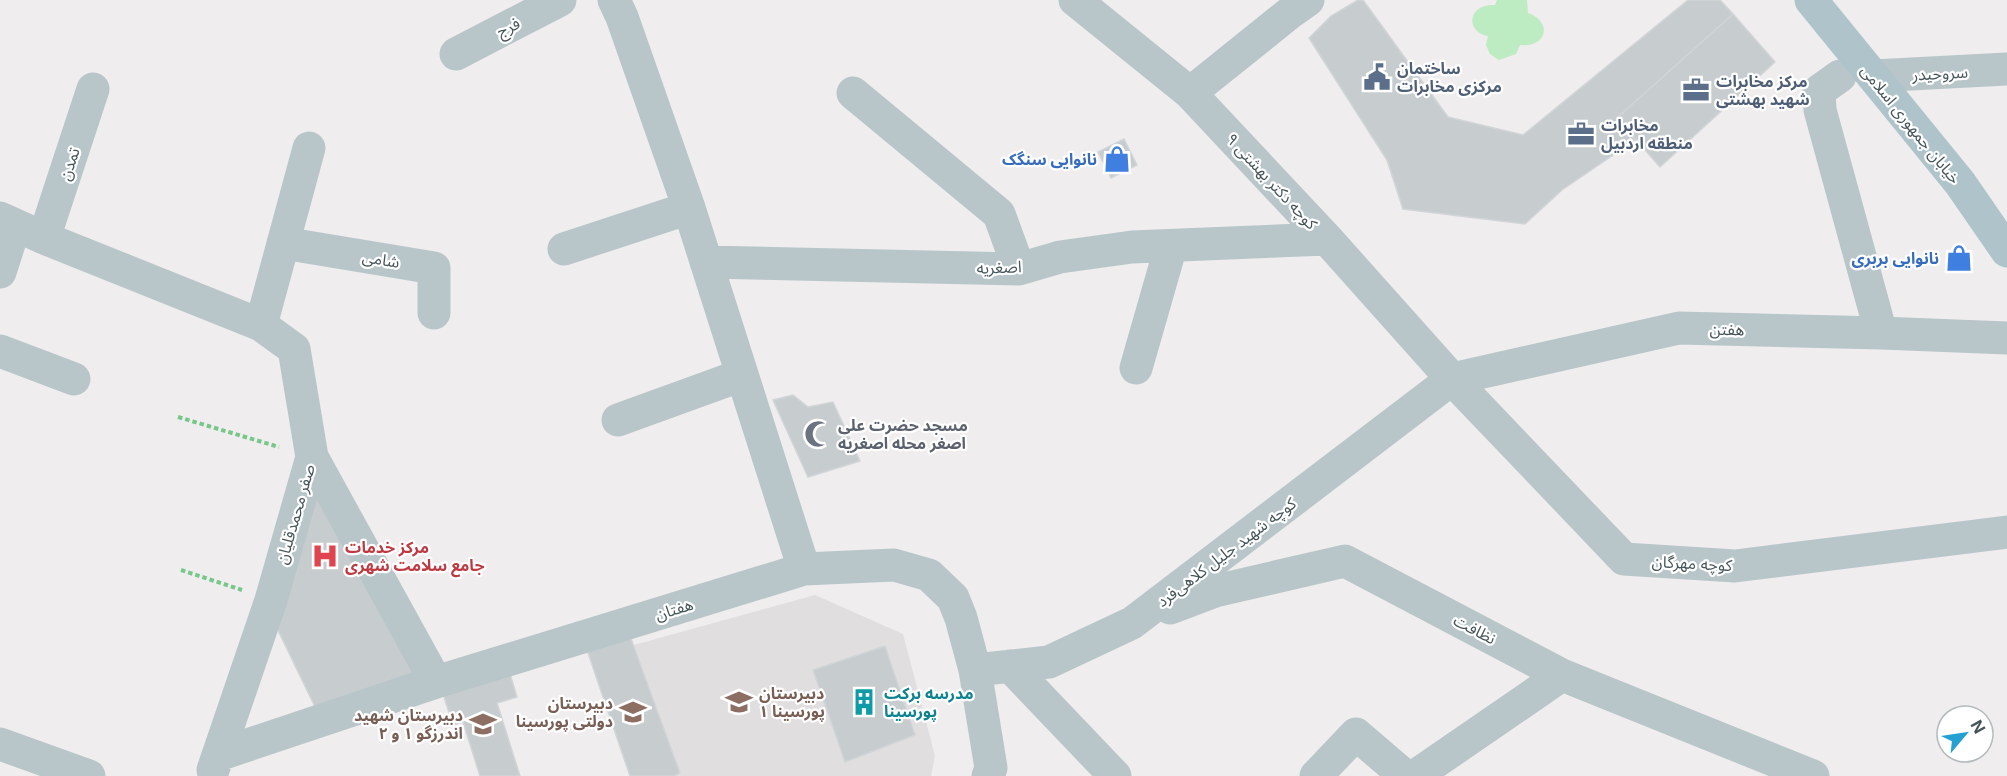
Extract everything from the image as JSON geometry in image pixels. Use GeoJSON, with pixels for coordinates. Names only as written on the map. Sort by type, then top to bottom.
{"type":"FeatureCollection","features":[{"type":"Feature","properties":{"kind":"main road","name":"خیابان جمهوری اسلامی"},"geometry":{"type":"LineString","coordinates":[[1811,0],[1960,183],[2007,250]]}},
{"type":"Feature","properties":{"kind":"street","name":"فرج"},"geometry":{"type":"LineString","coordinates":[[456,54],[560,0]]}},
{"type":"Feature","properties":{"kind":"street","name":"کوچه دکتر بهشتی ۹"},"geometry":{"type":"LineString","coordinates":[[1076,0],[1190,93],[1327,239],[1452,379]]}},
{"type":"Feature","properties":{"kind":"street"},"geometry":{"type":"LineString","coordinates":[[1190,93],[1294,4]]}},
{"type":"Feature","properties":{"kind":"street"},"geometry":{"type":"LineString","coordinates":[[625,6],[804,569]]}},
{"type":"Feature","properties":{"kind":"street","name":"سروحیدر"},"geometry":{"type":"LineString","coordinates":[[1873,76],[2007,69]]}},
{"type":"Feature","properties":{"kind":"street"},"geometry":{"type":"LineString","coordinates":[[1840,75],[1819,91],[1820,110],[1881,333]]}},
{"type":"Feature","properties":{"kind":"street","name":"تمدن"},"geometry":{"type":"LineString","coordinates":[[44,238],[93,89]]}},
{"type":"Feature","properties":{"kind":"street"},"geometry":{"type":"LineString","coordinates":[[853,93],[999,214],[1019,270]]}},
{"type":"Feature","properties":{"kind":"street"},"geometry":{"type":"LineString","coordinates":[[261,325],[309,148]]}},
{"type":"Feature","properties":{"kind":"street"},"geometry":{"type":"LineString","coordinates":[[564,249],[689,208]]}},
{"type":"Feature","properties":{"kind":"street"},"geometry":{"type":"LineString","coordinates":[[0,272],[8,221]]}},
{"type":"Feature","properties":{"kind":"street","name":"صفر محمدقلیان"},"geometry":{"type":"LineString","coordinates":[[8,221],[44,238],[261,325],[294,349],[312,457],[271,600],[215,765]]}},
{"type":"Feature","properties":{"kind":"street","name":"اصغریه"},"geometry":{"type":"LineString","coordinates":[[706,262],[1019,270],[1060,257],[1132,247],[1327,239]]}},
{"type":"Feature","properties":{"kind":"street","name":"شامی"},"geometry":{"type":"LineString","coordinates":[[283,243],[434,268],[434,314]]}},
{"type":"Feature","properties":{"kind":"street"},"geometry":{"type":"LineString","coordinates":[[1136,368],[1171,246]]}},
{"type":"Feature","properties":{"kind":"street","name":"هفتن"},"geometry":{"type":"LineString","coordinates":[[1452,379],[1679,328],[2007,338]]}},
{"type":"Feature","properties":{"kind":"street"},"geometry":{"type":"LineString","coordinates":[[0,351],[74,379]]}},
{"type":"Feature","properties":{"kind":"street"},"geometry":{"type":"LineString","coordinates":[[618,420],[742,375]]}},
{"type":"Feature","properties":{"kind":"street","name":"کوچه مهرگان"},"geometry":{"type":"LineString","coordinates":[[1452,379],[1624,559],[1735,566],[2007,532]]}},
{"type":"Feature","properties":{"kind":"street","name":"کوچه شهید جلیل کلاهی‌فرد"},"geometry":{"type":"LineString","coordinates":[[975,670],[1049,662],[1132,623],[1452,379]]}},
{"type":"Feature","properties":{"kind":"street"},"geometry":{"type":"LineString","coordinates":[[312,457],[436,682]]}},
{"type":"Feature","properties":{"kind":"street","name":"نظافت"},"geometry":{"type":"LineString","coordinates":[[1132,623],[1215,591],[1345,561],[1562,675],[1813,776]]}},
{"type":"Feature","properties":{"kind":"street","name":"هفتان"},"geometry":{"type":"LineString","coordinates":[[215,765],[436,682],[804,569],[894,565],[929,575],[953,598],[962,618],[975,670],[991,768],[988,776]]}},
{"type":"Feature","properties":{"kind":"street"},"geometry":{"type":"LineString","coordinates":[[1010,666],[1115,776]]}},
{"type":"Feature","properties":{"kind":"street"},"geometry":{"type":"LineString","coordinates":[[1415,776],[1562,675]]}},
{"type":"Feature","properties":{"kind":"street"},"geometry":{"type":"LineString","coordinates":[[1316,776],[1356,734],[1405,776]]}},
{"type":"Feature","properties":{"kind":"street"},"geometry":{"type":"LineString","coordinates":[[0,744],[89,776]]}},
{"type":"Feature","properties":{"kind":"path"},"geometry":{"type":"LineString","coordinates":[[178,417],[312,457]]}},
{"type":"Feature","properties":{"kind":"path"},"geometry":{"type":"LineString","coordinates":[[181,570],[271,600]]}},
{"type":"Feature","properties":{"kind":"shaded area","name":"دبیرستان پورسینا ۱"},"geometry":{"type":"Polygon","coordinates":[[[815,595],[903,634],[935,756],[931,776],[630,776],[587,650],[630,636],[634,645],[815,595]],[[884,647],[813,670],[845,762],[915,735],[884,647]]]}},
{"type":"Feature","properties":{"kind":"green space"},"geometry":{"type":"Polygon","coordinates":[[[1497,0],[1527,0],[1528,13],[1536,17],[1544,28],[1544,34],[1536,43],[1520,45],[1516,54],[1499,60],[1490,54],[1486,45],[1488,36],[1476,30],[1472,19],[1479,9],[1495,5],[1497,0]]]}},
{"type":"Feature","properties":{"kind":"building","name":"ساختمان مرکزی مخابرات"},"geometry":{"type":"Polygon","coordinates":[[[1358,0],[1363,0],[1448,117],[1523,135],[1688,0],[1720,0],[1733,14],[1617,118],[1635,140],[1562,190],[1525,224],[1403,209],[1387,160],[1309,38],[1331,16],[1358,0]]]}},
{"type":"Feature","properties":{"kind":"building","name":"مرکز مخابرات شهید بهشتی"},"geometry":{"type":"Polygon","coordinates":[[[1733,14],[1775,62],[1660,167],[1617,118],[1733,14]]]}},
{"type":"Feature","properties":{"kind":"building","name":"نانوایی سنگک"},"geometry":{"type":"Polygon","coordinates":[[[1124,139],[1137,165],[1111,178],[1098,152],[1124,139]]]}},
{"type":"Feature","properties":{"kind":"building","name":"مسجد حضرت علی اصغر محله اصغریه"},"geometry":{"type":"Polygon","coordinates":[[[793,395],[808,407],[833,402],[860,461],[808,477],[773,400],[793,395]]]}},
{"type":"Feature","properties":{"kind":"building","name":"مرکز خدمات جامع سلامت شهری"},"geometry":{"type":"Polygon","coordinates":[[[318,492],[423,679],[319,715],[273,620],[318,492]]]}},
{"type":"Feature","properties":{"kind":"building","name":"دبیرستان دولتی پورسینا"},"geometry":{"type":"Polygon","coordinates":[[[630,636],[680,773],[674,776],[630,776],[587,650],[630,636]]]}},
{"type":"Feature","properties":{"kind":"building","name":"مدرسه برکت پورسینا"},"geometry":{"type":"Polygon","coordinates":[[[885,646],[915,735],[845,762],[813,670],[885,646]]]}},
{"type":"Feature","properties":{"kind":"building","name":"دبیرستان شهید اندرزگو ۱ و ۲"},"geometry":{"type":"Polygon","coordinates":[[[510,674],[517,697],[497,703],[520,776],[480,776],[463,722],[453,725],[443,694],[510,674]]]}},
{"type":"Feature","properties":{"kind":"place","name":"ساختمان مرکزی مخابرات"},"geometry":{"type":"Point","coordinates":[1377,77]}},
{"type":"Feature","properties":{"kind":"place","name":"مرکز مخابرات شهید بهشتی"},"geometry":{"type":"Point","coordinates":[1696,90]}},
{"type":"Feature","properties":{"kind":"place","name":"مخابرات منطقه اردبیل"},"geometry":{"type":"Point","coordinates":[1581,134]}},
{"type":"Feature","properties":{"kind":"place","name":"نانوایی سنگک"},"geometry":{"type":"Point","coordinates":[1117,159]}},
{"type":"Feature","properties":{"kind":"place","name":"نانوایی بربری"},"geometry":{"type":"Point","coordinates":[1959,258]}},
{"type":"Feature","properties":{"kind":"place","name":"مسجد حضرت علی اصغر محله اصغریه"},"geometry":{"type":"Point","coordinates":[818,434]}},
{"type":"Feature","properties":{"kind":"place","name":"مرکز خدمات جامع سلامت شهری"},"geometry":{"type":"Point","coordinates":[325,556]}},
{"type":"Feature","properties":{"kind":"place","name":"دبیرستان پورسینا ۱"},"geometry":{"type":"Point","coordinates":[739,702]}},
{"type":"Feature","properties":{"kind":"place","name":"مدرسه برکت پورسینا"},"geometry":{"type":"Point","coordinates":[864,702]}},
{"type":"Feature","properties":{"kind":"place","name":"دبیرستان دولتی پورسینا"},"geometry":{"type":"Point","coordinates":[633,712]}},
{"type":"Feature","properties":{"kind":"place","name":"دبیرستان شهید اندرزگو ۱ و ۲"},"geometry":{"type":"Point","coordinates":[483,724]}}]}
